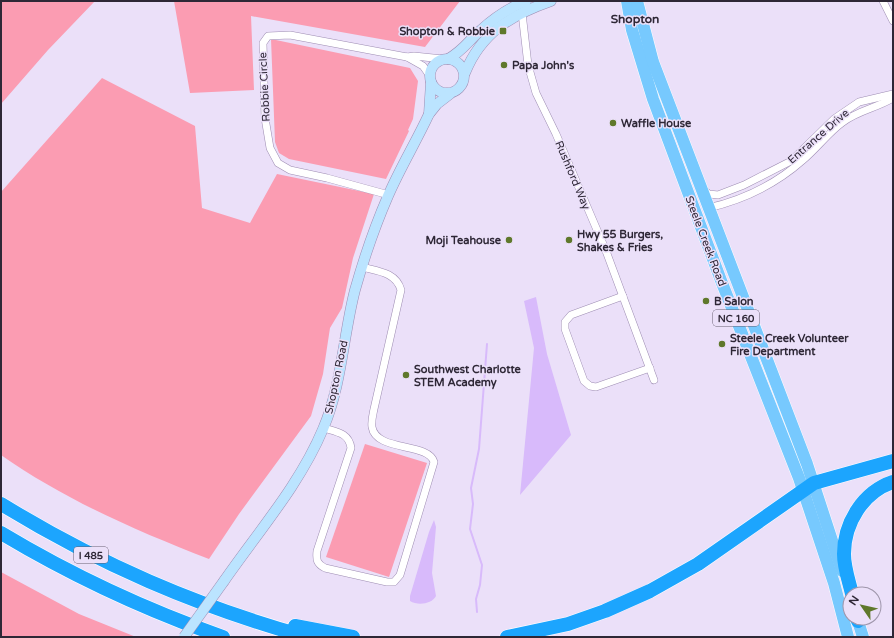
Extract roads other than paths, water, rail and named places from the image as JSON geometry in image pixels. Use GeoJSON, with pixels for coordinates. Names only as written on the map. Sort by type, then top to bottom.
{"type":"FeatureCollection","features":[{"type":"Feature","properties":{"kind":"highway"},"geometry":{"type":"LineString","coordinates":[[507,637],[568,624],[606,611],[650,591],[704,559],[809,487],[893,461]]}},
{"type":"Feature","properties":{"kind":"highway"},"geometry":{"type":"LineString","coordinates":[[850,586],[844,556],[844,545],[850,522],[868,497],[883,486],[893,482]]}},
{"type":"Feature","properties":{"kind":"highway","name":"I 485"},"geometry":{"type":"LineString","coordinates":[[1,504],[70,544],[150,583],[217,609],[307,637]]}},
{"type":"Feature","properties":{"kind":"highway","name":"I 485"},"geometry":{"type":"LineString","coordinates":[[1,533],[45,558],[115,594],[223,637]]}},
{"type":"Feature","properties":{"kind":"highway"},"geometry":{"type":"LineString","coordinates":[[150,583],[291,625],[353,637]]}},
{"type":"Feature","properties":{"kind":"main road","name":"Steele Creek Road"},"geometry":{"type":"LineString","coordinates":[[627,1],[632,30],[646,79],[696,215],[778,420],[809,487],[848,637]]}},
{"type":"Feature","properties":{"kind":"main road","name":"Steele Creek Road"},"geometry":{"type":"LineString","coordinates":[[637,1],[653,62],[746,305],[809,487],[846,586]]}},
{"type":"Feature","properties":{"kind":"main road"},"geometry":{"type":"LineString","coordinates":[[662,121],[688,174],[698,201],[702,206],[708,208]]}},
{"type":"Feature","properties":{"kind":"main road"},"geometry":{"type":"LineString","coordinates":[[696,215],[700,215],[704,218],[716,248],[746,305]]}},
{"type":"Feature","properties":{"kind":"main road"},"geometry":{"type":"LineString","coordinates":[[859,626],[863,637]]}},
{"type":"Feature","properties":{"kind":"street"},"geometry":{"type":"LineString","coordinates":[[526,1],[498,17],[481,30],[461,51],[433,66],[430,79],[437,90],[450,94],[458,90],[462,86],[465,73],[472,56],[480,44],[498,28],[522,13],[551,1]]}},
{"type":"Feature","properties":{"kind":"street"},"geometry":{"type":"LineString","coordinates":[[883,1],[893,21]]}},
{"type":"Feature","properties":{"kind":"street","name":"Rushford Way"},"geometry":{"type":"LineString","coordinates":[[522,13],[528,65],[536,93],[556,134],[623,296],[654,380]]}},
{"type":"Feature","properties":{"kind":"street","name":"Robbie Circle"},"geometry":{"type":"LineString","coordinates":[[389,195],[327,178],[290,170],[278,163],[272,152],[268,139],[265,118],[262,48],[268,36],[290,36],[407,57],[414,56],[446,59]]}},
{"type":"Feature","properties":{"kind":"street","name":"Robbie Circle"},"geometry":{"type":"LineString","coordinates":[[407,57],[423,66],[430,79]]}},
{"type":"Feature","properties":{"kind":"street"},"geometry":{"type":"LineString","coordinates":[[446,59],[460,63],[465,73]]}},
{"type":"Feature","properties":{"kind":"street","name":"Shopton Road"},"geometry":{"type":"LineString","coordinates":[[429,114],[430,79]]}},
{"type":"Feature","properties":{"kind":"street","name":"Shopton Road"},"geometry":{"type":"LineString","coordinates":[[184,637],[295,480],[324,428],[338,382],[349,316],[362,267],[389,195],[429,114],[437,104],[450,94]]}},
{"type":"Feature","properties":{"kind":"street","name":"Entrance Drive"},"geometry":{"type":"LineString","coordinates":[[701,188],[709,194],[718,195],[774,171],[791,161],[842,113],[859,102],[893,94]]}},
{"type":"Feature","properties":{"kind":"street","name":"Entrance Drive"},"geometry":{"type":"LineString","coordinates":[[708,208],[722,204],[779,179],[802,161],[843,122],[867,108],[893,98]]}},
{"type":"Feature","properties":{"kind":"street"},"geometry":{"type":"LineString","coordinates":[[324,428],[345,435],[348,438],[351,448],[317,551],[317,562],[319,566],[325,568],[387,582],[394,582],[400,575],[434,462],[429,455],[381,440],[373,433],[372,426],[374,408],[401,290],[398,282],[392,276],[362,267]]}},
{"type":"Feature","properties":{"kind":"street"},"geometry":{"type":"LineString","coordinates":[[623,296],[571,315],[565,322],[565,329],[584,380],[590,386],[596,387],[650,368]]}},
{"type":"Feature","properties":{"kind":"waterway"},"geometry":{"type":"LineString","coordinates":[[477,612],[476,599],[480,585],[482,565],[470,529],[473,504],[471,488],[479,449],[487,344]]}},
{"type":"Feature","properties":{"kind":"place","name":"Shopton & Robbie"},"geometry":{"type":"Point","coordinates":[503,31]}},
{"type":"Feature","properties":{"kind":"place","name":"Papa John's"},"geometry":{"type":"Point","coordinates":[504,65]}},
{"type":"Feature","properties":{"kind":"place","name":"Waffle House"},"geometry":{"type":"Point","coordinates":[613,123]}},
{"type":"Feature","properties":{"kind":"place","name":"Moji Teahouse"},"geometry":{"type":"Point","coordinates":[509,240]}},
{"type":"Feature","properties":{"kind":"place","name":"Hwy 55 Burgers, Shakes & Fries"},"geometry":{"type":"Point","coordinates":[569,240]}},
{"type":"Feature","properties":{"kind":"place","name":"B Salon"},"geometry":{"type":"Point","coordinates":[706,301]}},
{"type":"Feature","properties":{"kind":"place","name":"Steele Creek Volunteer Fire Department"},"geometry":{"type":"Point","coordinates":[722,344]}},
{"type":"Feature","properties":{"kind":"place","name":"Southwest Charlotte STEM Academy"},"geometry":{"type":"Point","coordinates":[406,375]}},
{"type":"Feature","properties":{"kind":"district","name":"Shopton"},"geometry":{"type":"Point","coordinates":[635,19]}}]}
